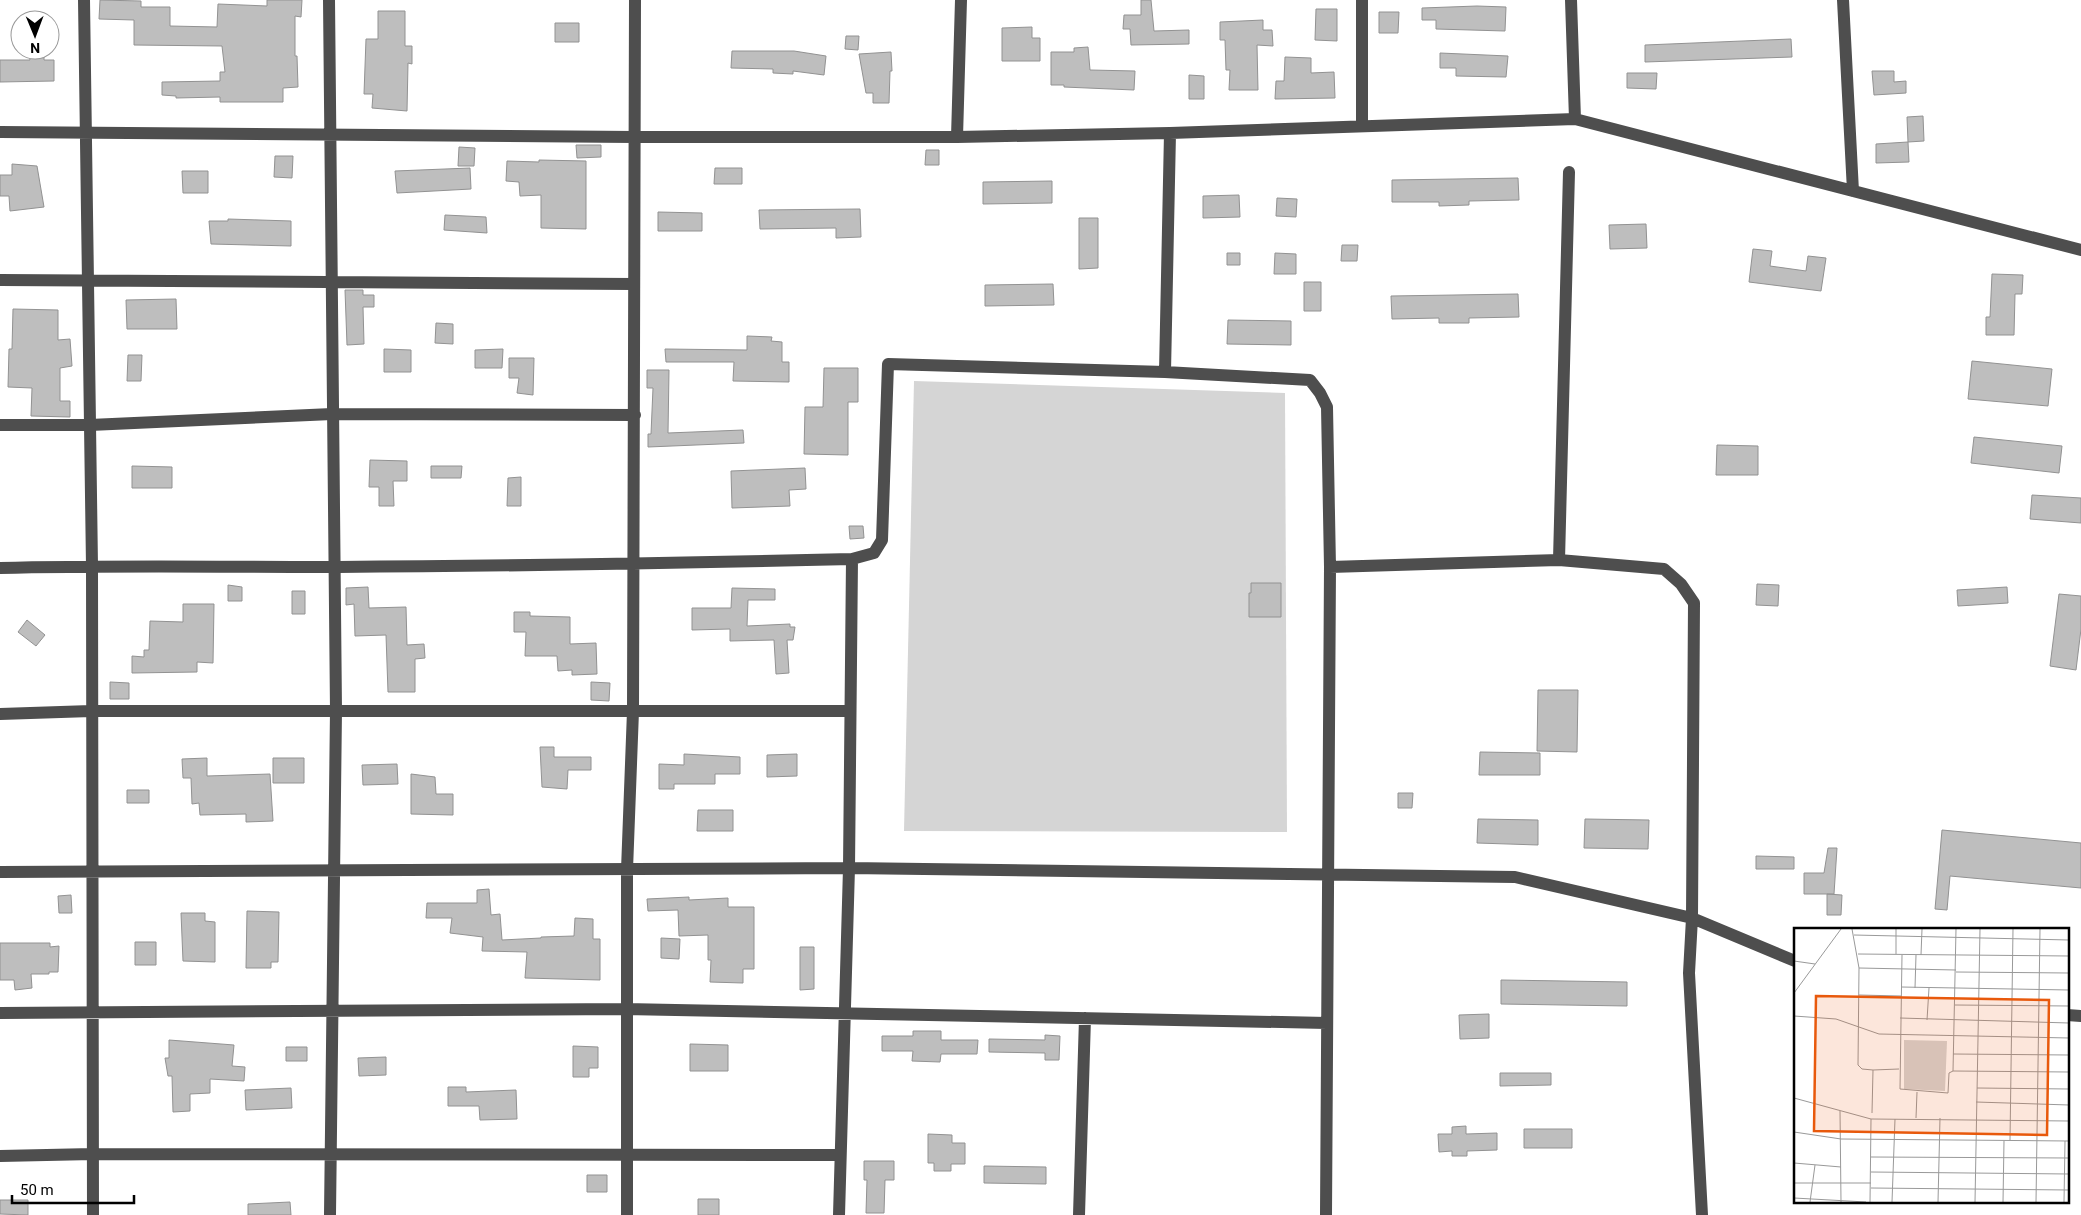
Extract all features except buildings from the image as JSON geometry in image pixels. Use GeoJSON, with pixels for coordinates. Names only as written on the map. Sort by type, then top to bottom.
{"type":"FeatureCollection","features":[{"type":"Feature","properties":{"kind":"street"},"geometry":{"type":"LineString","coordinates":[[84,0],[92,566],[93,1215]]}},
{"type":"Feature","properties":{"kind":"street"},"geometry":{"type":"LineString","coordinates":[[329,0],[336,710],[334,1010],[330,1215]]}},
{"type":"Feature","properties":{"kind":"street"},"geometry":{"type":"LineString","coordinates":[[627,1215],[625,1009],[627,870],[633,711],[635,0]]}},
{"type":"Feature","properties":{"kind":"street"},"geometry":{"type":"LineString","coordinates":[[957,137],[961,0]]}},
{"type":"Feature","properties":{"kind":"street"},"geometry":{"type":"LineString","coordinates":[[1362,0],[1362,126]]}},
{"type":"Feature","properties":{"kind":"street"},"geometry":{"type":"LineString","coordinates":[[1571,0],[1576,119]]}},
{"type":"Feature","properties":{"kind":"street"},"geometry":{"type":"LineString","coordinates":[[1844,0],[1853,191]]}},
{"type":"Feature","properties":{"kind":"street"},"geometry":{"type":"LineString","coordinates":[[0,132],[634,137],[957,137],[1170,133],[1576,119],[2081,250]]}},
{"type":"Feature","properties":{"kind":"street"},"geometry":{"type":"LineString","coordinates":[[1165,372],[1170,133]]}},
{"type":"Feature","properties":{"kind":"street"},"geometry":{"type":"LineString","coordinates":[[1559,560],[1569,172]]}},
{"type":"Feature","properties":{"kind":"street"},"geometry":{"type":"LineString","coordinates":[[0,280],[634,284]]}},
{"type":"Feature","properties":{"kind":"street"},"geometry":{"type":"LineString","coordinates":[[0,568],[92,566],[335,567],[852,560],[874,553],[882,540],[888,364],[1165,372],[1310,380],[1320,393],[1327,407],[1330,567],[1326,1215]]}},
{"type":"Feature","properties":{"kind":"street"},"geometry":{"type":"LineString","coordinates":[[0,425],[90,425],[332,414],[635,415]]}},
{"type":"Feature","properties":{"kind":"street"},"geometry":{"type":"LineString","coordinates":[[839,1215],[850,868],[852,560]]}},
{"type":"Feature","properties":{"kind":"street"},"geometry":{"type":"LineString","coordinates":[[1330,567],[1559,560],[1664,569],[1681,584],[1694,603],[1692,918],[1689,972],[1702,1215]]}},
{"type":"Feature","properties":{"kind":"street"},"geometry":{"type":"LineString","coordinates":[[0,714],[91,711],[336,710],[850,711]]}},
{"type":"Feature","properties":{"kind":"street"},"geometry":{"type":"LineString","coordinates":[[0,872],[92,870],[850,868],[1515,877],[1692,918],[1794,961]]}},
{"type":"Feature","properties":{"kind":"street"},"geometry":{"type":"LineString","coordinates":[[0,1013],[625,1009],[845,1012],[1328,1024]]}},
{"type":"Feature","properties":{"kind":"street"},"geometry":{"type":"LineString","coordinates":[[2068,1015],[2081,1016]]}},
{"type":"Feature","properties":{"kind":"street"},"geometry":{"type":"LineString","coordinates":[[1079,1215],[1085,1018]]}},
{"type":"Feature","properties":{"kind":"street"},"geometry":{"type":"LineString","coordinates":[[0,1156],[93,1154],[840,1155]]}},
{"type":"Feature","properties":{"kind":"shaded area"},"geometry":{"type":"Polygon","coordinates":[[[914,381],[1285,393],[1287,832],[904,831],[914,381]]]}}]}
